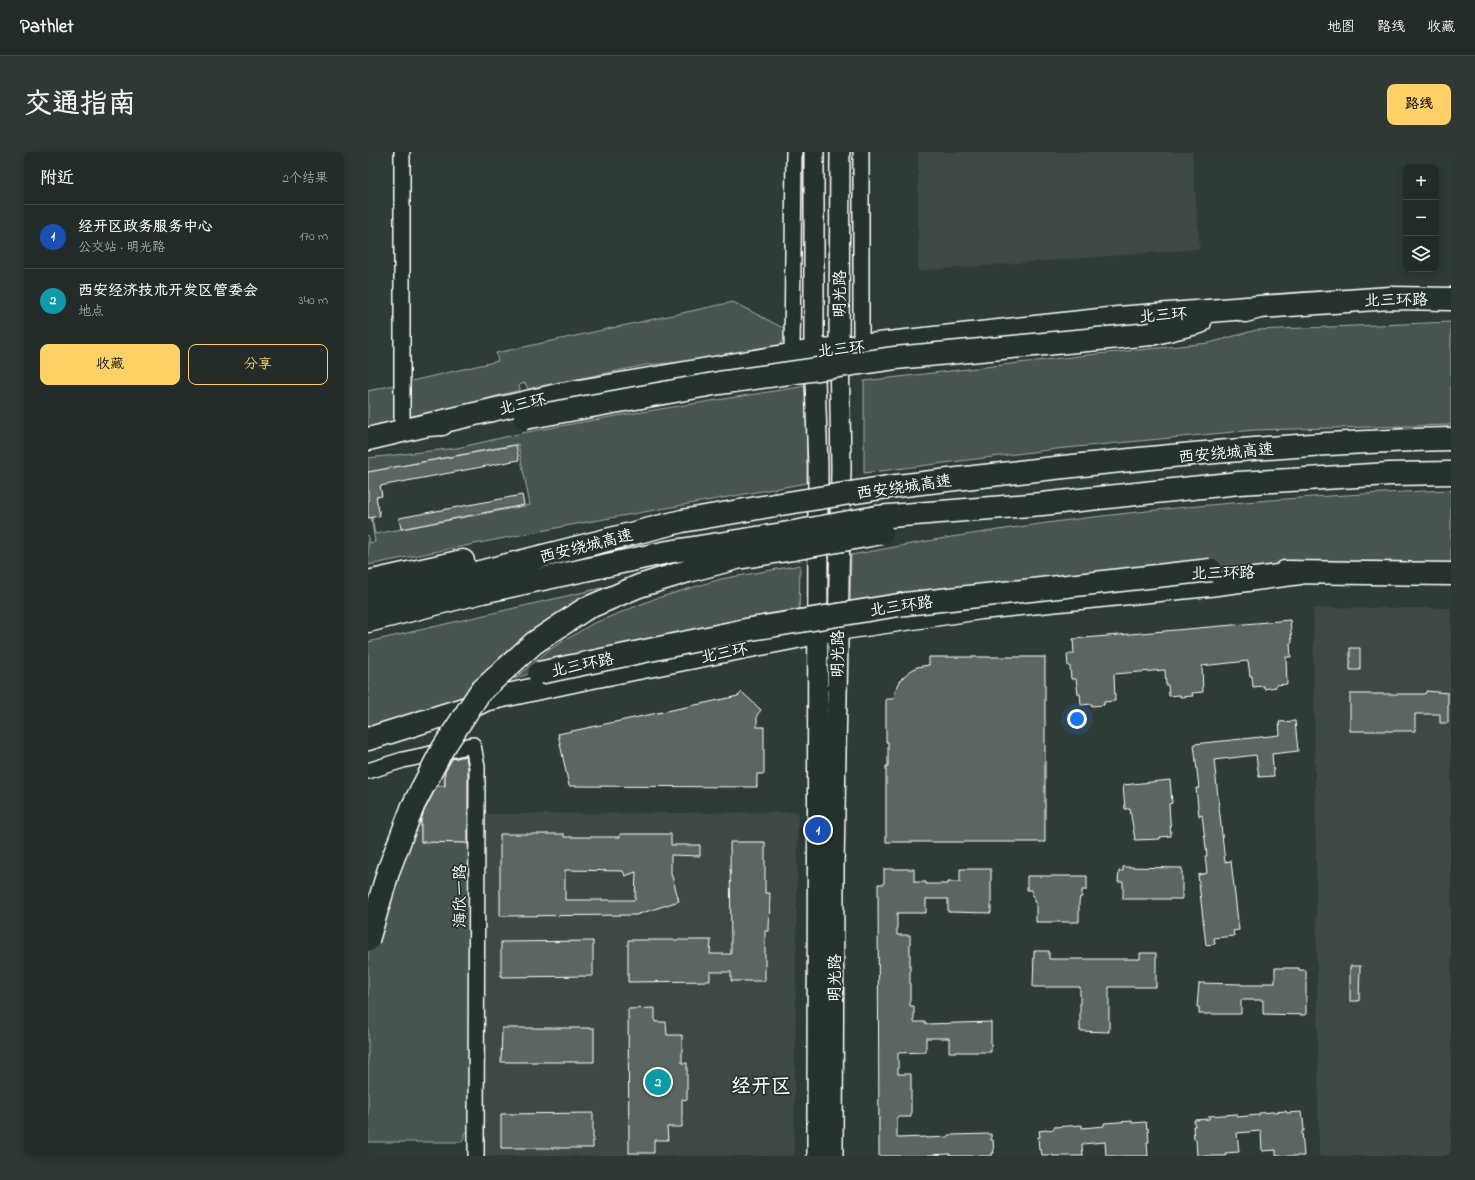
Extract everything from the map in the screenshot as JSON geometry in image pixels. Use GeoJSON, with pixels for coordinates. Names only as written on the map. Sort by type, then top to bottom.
{"type":"FeatureCollection","features":[{"type":"Feature","properties":{"kind":"highway","name":"北三环路"},"geometry":{"type":"LineString","coordinates":[[368,439],[427,425],[525,418],[719,383],[895,358],[1151,334],[1260,307],[1390,298],[1451,299]]}},
{"type":"Feature","properties":{"kind":"highway","name":"北三环"},"geometry":{"type":"LineString","coordinates":[[427,425],[562,394],[814,350],[1118,318],[1260,307]]}},
{"type":"Feature","properties":{"kind":"highway","name":"西安绕城高速"},"geometry":{"type":"LineString","coordinates":[[368,600],[682,521],[888,487],[1056,467],[1238,450],[1451,439]]}},
{"type":"Feature","properties":{"kind":"highway","name":"西安绕城高速"},"geometry":{"type":"LineString","coordinates":[[368,621],[482,592],[660,554],[788,542],[879,525],[1042,504],[1239,483],[1390,474],[1451,473]]}},
{"type":"Feature","properties":{"kind":"highway"},"geometry":{"type":"LineString","coordinates":[[368,582],[465,561],[605,540]]}},
{"type":"Feature","properties":{"kind":"highway"},"geometry":{"type":"LineString","coordinates":[[368,940],[389,869],[413,806],[442,750],[480,692],[534,643],[585,609],[639,586],[788,542]]}},
{"type":"Feature","properties":{"kind":"highway","name":"北三环路"},"geometry":{"type":"LineString","coordinates":[[368,739],[473,706],[539,673],[751,629],[905,604],[1211,570],[1300,573],[1451,574]]}},
{"type":"Feature","properties":{"kind":"highway","name":"北三环"},"geometry":{"type":"LineString","coordinates":[[484,700],[582,679],[828,632],[981,608],[1209,585],[1300,573]]}},
{"type":"Feature","properties":{"kind":"main road","name":"明光路"},"geometry":{"type":"LineString","coordinates":[[814,152],[814,350],[818,475],[828,632],[834,875],[833,1156]]}},
{"type":"Feature","properties":{"kind":"main road","name":"明光路"},"geometry":{"type":"LineString","coordinates":[[817,1156],[818,876],[828,632],[841,468],[839,348],[840,152]]}},
{"type":"Feature","properties":{"kind":"street"},"geometry":{"type":"LineString","coordinates":[[402,152],[402,430]]}},
{"type":"Feature","properties":{"kind":"street"},"geometry":{"type":"LineString","coordinates":[[792,355],[794,152]]}},
{"type":"Feature","properties":{"kind":"street"},"geometry":{"type":"LineString","coordinates":[[861,152],[861,346]]}},
{"type":"Feature","properties":{"kind":"street","name":"海欣一路"},"geometry":{"type":"LineString","coordinates":[[368,771],[403,760],[473,745],[477,767],[476,1156]]}},
{"type":"Feature","properties":{"kind":"shaded area"},"geometry":{"type":"Polygon","coordinates":[[[918,152],[1192,152],[1200,249],[918,271],[918,152]]]}},
{"type":"Feature","properties":{"kind":"shaded area"},"geometry":{"type":"Polygon","coordinates":[[[733,302],[789,331],[781,344],[772,349],[686,362],[646,365],[528,389],[525,383],[519,385],[520,390],[489,398],[406,426],[368,435],[368,391],[498,361],[496,353],[733,302]]]}},
{"type":"Feature","properties":{"kind":"shaded area"},"geometry":{"type":"Polygon","coordinates":[[[1451,322],[1451,425],[1254,430],[1056,449],[864,473],[864,381],[1097,354],[1209,343],[1256,330],[1451,322]]]}},
{"type":"Feature","properties":{"kind":"shaded area"},"geometry":{"type":"Polygon","coordinates":[[[806,386],[807,483],[571,525],[368,565],[368,535],[370,543],[375,542],[371,518],[375,534],[530,505],[518,444],[368,472],[368,458],[457,448],[527,432],[616,416],[806,386]]]}},
{"type":"Feature","properties":{"kind":"shaded area"},"geometry":{"type":"Polygon","coordinates":[[[1451,490],[1451,570],[1229,568],[1128,576],[850,612],[851,555],[968,534],[1101,516],[1217,504],[1451,490]]]}},
{"type":"Feature","properties":{"kind":"shaded area"},"geometry":{"type":"Polygon","coordinates":[[[800,565],[799,618],[539,670],[514,679],[549,650],[592,624],[654,599],[721,579],[800,565]]]}},
{"type":"Feature","properties":{"kind":"shaded area"},"geometry":{"type":"Polygon","coordinates":[[[644,578],[462,707],[368,734],[368,642],[644,578]]]}},
{"type":"Feature","properties":{"kind":"shaded area"},"geometry":{"type":"Polygon","coordinates":[[[1313,608],[1451,608],[1451,1156],[1319,1156],[1313,608]]]}},
{"type":"Feature","properties":{"kind":"shaded area"},"geometry":{"type":"Polygon","coordinates":[[[468,749],[467,814],[421,813],[421,842],[467,843],[467,845],[470,845],[474,1132],[464,1133],[464,1139],[462,1142],[368,1142],[368,945],[421,806],[431,807],[431,786],[444,754],[445,804],[456,804],[456,751],[468,749]]]}},
{"type":"Feature","properties":{"kind":"shaded area"},"geometry":{"type":"Polygon","coordinates":[[[798,812],[794,1156],[485,1156],[485,814],[798,812]]]}},
{"type":"Feature","properties":{"kind":"building"},"geometry":{"type":"Polygon","coordinates":[[[516,445],[519,460],[380,486],[382,496],[376,497],[380,516],[368,518],[368,472],[516,445]]]}},
{"type":"Feature","properties":{"kind":"building"},"geometry":{"type":"Polygon","coordinates":[[[522,495],[524,505],[401,529],[399,518],[522,495]]]}},
{"type":"Feature","properties":{"kind":"building"},"geometry":{"type":"Polygon","coordinates":[[[1290,620],[1292,643],[1290,643],[1291,657],[1286,657],[1287,684],[1276,685],[1276,687],[1264,689],[1264,686],[1253,687],[1248,661],[1202,666],[1203,692],[1192,693],[1193,696],[1169,696],[1168,685],[1166,685],[1165,670],[1114,674],[1115,701],[1104,702],[1104,705],[1092,706],[1092,704],[1081,705],[1076,679],[1071,679],[1067,654],[1074,654],[1073,639],[1290,620]]]}},
{"type":"Feature","properties":{"kind":"building"},"geometry":{"type":"Polygon","coordinates":[[[1350,648],[1360,648],[1360,670],[1350,670],[1350,648]]]}},
{"type":"Feature","properties":{"kind":"building"},"geometry":{"type":"Polygon","coordinates":[[[929,657],[1045,657],[1045,842],[886,842],[886,766],[888,766],[888,742],[886,742],[886,699],[894,699],[895,691],[902,678],[909,672],[917,667],[929,665],[929,657]]]}},
{"type":"Feature","properties":{"kind":"building"},"geometry":{"type":"Polygon","coordinates":[[[1426,691],[1448,693],[1448,723],[1440,723],[1440,714],[1415,714],[1415,731],[1350,731],[1350,694],[1423,694],[1426,693],[1426,691]]]}},
{"type":"Feature","properties":{"kind":"building"},"geometry":{"type":"Polygon","coordinates":[[[742,692],[761,710],[757,715],[757,727],[764,727],[764,774],[757,774],[757,787],[569,786],[558,734],[738,696],[742,692]]]}},
{"type":"Feature","properties":{"kind":"building"},"geometry":{"type":"Polygon","coordinates":[[[1295,721],[1298,751],[1272,754],[1274,776],[1259,777],[1256,755],[1214,760],[1225,862],[1231,861],[1239,930],[1233,931],[1234,936],[1214,938],[1215,944],[1206,945],[1198,875],[1207,873],[1205,856],[1207,856],[1202,815],[1199,816],[1196,788],[1199,788],[1194,744],[1280,735],[1279,722],[1295,721]]]}},
{"type":"Feature","properties":{"kind":"building"},"geometry":{"type":"Polygon","coordinates":[[[466,756],[468,768],[468,843],[421,842],[421,820],[437,786],[445,786],[445,772],[452,759],[466,756]]]}},
{"type":"Feature","properties":{"kind":"building"},"geometry":{"type":"Polygon","coordinates":[[[1170,780],[1172,803],[1169,804],[1171,836],[1160,837],[1160,839],[1135,840],[1130,809],[1125,809],[1123,785],[1170,780]]]}},
{"type":"Feature","properties":{"kind":"building"},"geometry":{"type":"Polygon","coordinates":[[[500,834],[564,834],[564,837],[620,837],[620,834],[671,834],[671,845],[700,845],[700,856],[671,855],[671,873],[679,901],[636,915],[500,916],[500,834]],[[565,870],[565,900],[635,900],[636,872],[625,876],[623,871],[565,870]]]}},
{"type":"Feature","properties":{"kind":"building"},"geometry":{"type":"Polygon","coordinates":[[[730,842],[765,842],[765,893],[770,893],[769,931],[765,931],[765,981],[731,981],[731,972],[710,972],[710,981],[628,982],[628,940],[711,940],[710,954],[731,954],[730,842]]]}},
{"type":"Feature","properties":{"kind":"building"},"geometry":{"type":"Polygon","coordinates":[[[1123,867],[1182,868],[1182,899],[1123,899],[1123,882],[1118,882],[1119,871],[1123,871],[1123,867]]]}},
{"type":"Feature","properties":{"kind":"building"},"geometry":{"type":"Polygon","coordinates":[[[884,869],[914,869],[914,882],[926,882],[926,884],[948,884],[948,882],[960,882],[960,869],[991,869],[991,913],[948,912],[948,899],[926,899],[926,913],[897,913],[897,935],[910,935],[910,1006],[914,1006],[914,1022],[926,1022],[926,1024],[991,1022],[991,1052],[949,1052],[949,1038],[926,1038],[926,1052],[898,1053],[898,1074],[911,1074],[911,1117],[897,1117],[897,1138],[926,1138],[948,1137],[948,1135],[991,1134],[994,1153],[992,1153],[992,1156],[950,1156],[950,1154],[928,1156],[879,1156],[878,884],[884,884],[884,869]]]}},
{"type":"Feature","properties":{"kind":"building"},"geometry":{"type":"Polygon","coordinates":[[[1027,876],[1087,876],[1087,890],[1082,890],[1082,897],[1080,897],[1079,902],[1079,922],[1036,922],[1036,902],[1034,902],[1034,896],[1032,896],[1032,890],[1027,890],[1027,876]]]}},
{"type":"Feature","properties":{"kind":"building"},"geometry":{"type":"Polygon","coordinates":[[[593,941],[593,976],[501,977],[501,942],[593,941]]]}},
{"type":"Feature","properties":{"kind":"building"},"geometry":{"type":"Polygon","coordinates":[[[1034,951],[1049,951],[1049,959],[1140,959],[1140,953],[1156,953],[1156,987],[1109,987],[1109,1032],[1080,1031],[1080,987],[1033,987],[1034,951]]]}},
{"type":"Feature","properties":{"kind":"building"},"geometry":{"type":"Polygon","coordinates":[[[1350,966],[1360,966],[1359,1001],[1350,1001],[1350,966]]]}},
{"type":"Feature","properties":{"kind":"building"},"geometry":{"type":"Polygon","coordinates":[[[1275,968],[1299,968],[1299,970],[1306,970],[1306,1015],[1263,1014],[1263,1000],[1241,1000],[1241,1014],[1199,1014],[1199,1007],[1197,1007],[1199,983],[1263,985],[1263,983],[1275,983],[1275,968]]]}},
{"type":"Feature","properties":{"kind":"building"},"geometry":{"type":"Polygon","coordinates":[[[655,1008],[655,1022],[666,1022],[667,1035],[682,1035],[682,1063],[687,1063],[687,1100],[682,1099],[682,1127],[667,1127],[668,1140],[654,1140],[654,1153],[629,1153],[628,1009],[655,1008]]]}},
{"type":"Feature","properties":{"kind":"building"},"geometry":{"type":"Polygon","coordinates":[[[502,1028],[594,1028],[594,1062],[501,1062],[502,1028]]]}},
{"type":"Feature","properties":{"kind":"building"},"geometry":{"type":"Polygon","coordinates":[[[1286,1111],[1287,1113],[1301,1112],[1304,1131],[1302,1131],[1304,1156],[1276,1156],[1276,1150],[1262,1151],[1261,1131],[1237,1133],[1239,1152],[1225,1153],[1226,1156],[1197,1156],[1196,1139],[1194,1139],[1194,1120],[1209,1119],[1209,1116],[1237,1114],[1237,1117],[1259,1115],[1259,1113],[1286,1111]]]}},
{"type":"Feature","properties":{"kind":"building"},"geometry":{"type":"Polygon","coordinates":[[[593,1113],[593,1148],[501,1148],[501,1114],[593,1113]]]}},
{"type":"Feature","properties":{"kind":"building"},"geometry":{"type":"Polygon","coordinates":[[[1132,1121],[1132,1123],[1146,1122],[1149,1142],[1147,1142],[1148,1156],[1106,1156],[1105,1142],[1082,1144],[1083,1156],[1042,1155],[1041,1150],[1039,1150],[1039,1131],[1054,1129],[1054,1127],[1082,1125],[1082,1128],[1104,1126],[1104,1123],[1132,1121]]]}},
{"type":"Feature","properties":{"kind":"place","name":"经开区政务服务中心"},"geometry":{"type":"Point","coordinates":[818,830]}},
{"type":"Feature","properties":{"kind":"place","name":"西安经济技术开发区管委会"},"geometry":{"type":"Point","coordinates":[658,1082]}},
{"type":"Feature","properties":{"kind":"district","name":"经开区"},"geometry":{"type":"Point","coordinates":[761,1085]}}]}
